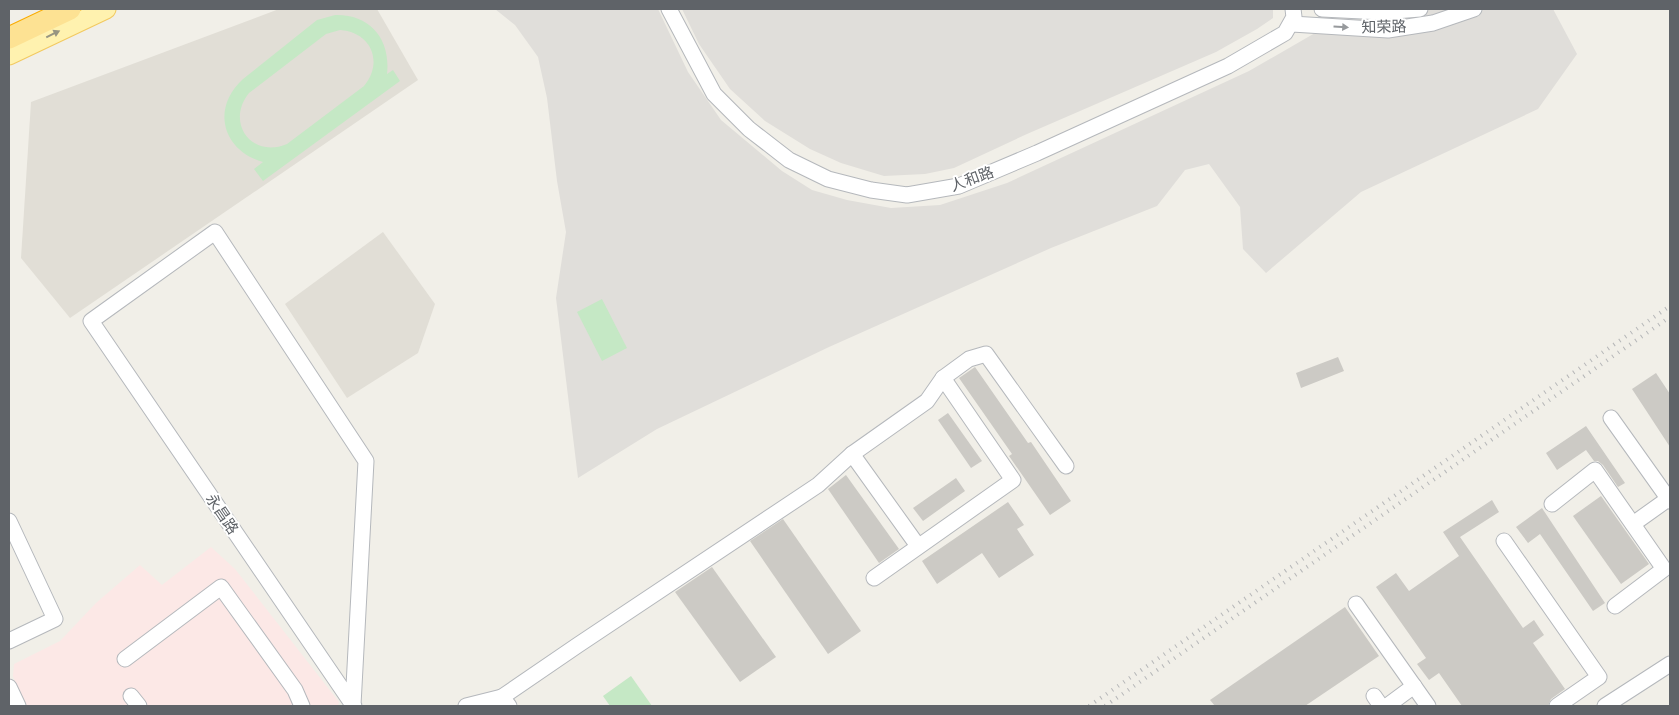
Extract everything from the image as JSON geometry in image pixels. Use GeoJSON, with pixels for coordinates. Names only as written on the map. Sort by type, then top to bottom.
{"type":"FeatureCollection","features":[{"type":"Feature","properties":{"kind":"highway"},"geometry":{"type":"LineString","coordinates":[[9,24],[40,9]]}},
{"type":"Feature","properties":{"kind":"highway"},"geometry":{"type":"LineString","coordinates":[[9,38],[70,9]]}},
{"type":"Feature","properties":{"kind":"main road"},"geometry":{"type":"LineString","coordinates":[[9,55],[106,9]]}},
{"type":"Feature","properties":{"kind":"street","name":"人和路"},"geometry":{"type":"LineString","coordinates":[[668,9],[714,94],[749,129],[789,160],[828,178],[871,190],[907,195],[959,186],[1037,153],[1228,66],[1285,33],[1293,16]]}},
{"type":"Feature","properties":{"kind":"street","name":"知荣路"},"geometry":{"type":"LineString","coordinates":[[1322,9],[1382,12],[1420,9]]}},
{"type":"Feature","properties":{"kind":"street","name":"知荣路"},"geometry":{"type":"LineString","coordinates":[[1293,16],[1388,30],[1433,23],[1474,9]]}},
{"type":"Feature","properties":{"kind":"street","name":"永昌路"},"geometry":{"type":"LineString","coordinates":[[216,232],[366,460],[354,706],[90,321],[216,232]]}},
{"type":"Feature","properties":{"kind":"street"},"geometry":{"type":"LineString","coordinates":[[466,706],[505,702],[602,628],[818,485],[852,454],[927,401],[943,378],[969,359],[986,354],[1066,466]]}},
{"type":"Feature","properties":{"kind":"street"},"geometry":{"type":"LineString","coordinates":[[874,578],[1013,480],[943,378]]}},
{"type":"Feature","properties":{"kind":"street"},"geometry":{"type":"LineString","coordinates":[[1612,418],[1669,500],[1633,524]]}},
{"type":"Feature","properties":{"kind":"street"},"geometry":{"type":"LineString","coordinates":[[852,454],[918,546]]}},
{"type":"Feature","properties":{"kind":"street"},"geometry":{"type":"LineString","coordinates":[[1552,504],[1595,470],[1664,569],[1615,606]]}},
{"type":"Feature","properties":{"kind":"street"},"geometry":{"type":"LineString","coordinates":[[9,521],[55,619],[9,641]]}},
{"type":"Feature","properties":{"kind":"street"},"geometry":{"type":"LineString","coordinates":[[1504,541],[1599,677],[1557,706]]}},
{"type":"Feature","properties":{"kind":"street"},"geometry":{"type":"LineString","coordinates":[[125,659],[220,587],[295,690],[302,706]]}},
{"type":"Feature","properties":{"kind":"street"},"geometry":{"type":"LineString","coordinates":[[1356,604],[1428,706]]}},
{"type":"Feature","properties":{"kind":"street"},"geometry":{"type":"LineString","coordinates":[[1605,706],[1670,664]]}},
{"type":"Feature","properties":{"kind":"street"},"geometry":{"type":"LineString","coordinates":[[1386,706],[1414,686]]}},
{"type":"Feature","properties":{"kind":"street"},"geometry":{"type":"LineString","coordinates":[[9,687],[18,706]]}},
{"type":"Feature","properties":{"kind":"shaded area"},"geometry":{"type":"Polygon","coordinates":[[[279,9],[377,9],[418,80],[70,318],[21,258],[31,102],[279,9]]]}},
{"type":"Feature","properties":{"kind":"shaded area"},"geometry":{"type":"Polygon","coordinates":[[[495,9],[658,9],[688,72],[721,120],[782,171],[812,190],[847,200],[891,208],[940,205],[1007,183],[1249,71],[1315,33],[1319,16],[1315,9],[1553,9],[1577,54],[1538,109],[1361,192],[1266,273],[1243,249],[1240,207],[1209,164],[1185,170],[1157,206],[1051,248],[829,347],[657,429],[578,478],[556,298],[566,232],[557,181],[547,98],[538,57],[515,25],[495,9]]]}},
{"type":"Feature","properties":{"kind":"shaded area"},"geometry":{"type":"Polygon","coordinates":[[[682,9],[1273,9],[1273,18],[1216,52],[1027,134],[954,168],[925,174],[884,176],[841,163],[810,149],[765,121],[730,89],[699,44],[682,9]]]}},
{"type":"Feature","properties":{"kind":"shaded area"},"geometry":{"type":"Polygon","coordinates":[[[383,232],[435,304],[418,353],[347,398],[285,304],[383,232]]]}},
{"type":"Feature","properties":{"kind":"shaded area"},"geometry":{"type":"Polygon","coordinates":[[[211,547],[235,569],[339,702],[338,706],[24,706],[13,676],[14,664],[60,641],[96,603],[140,565],[162,585],[211,547]]]}},
{"type":"Feature","properties":{"kind":"green space"},"geometry":{"type":"Polygon","coordinates":[[[335,15],[358,19],[368,24],[382,40],[387,61],[387,74],[393,70],[400,81],[263,181],[254,169],[263,162],[249,156],[238,148],[230,138],[224,115],[227,103],[233,90],[243,79],[317,20],[335,15]],[[340,30],[326,34],[249,93],[242,104],[240,116],[241,126],[253,142],[263,147],[287,144],[364,86],[370,77],[373,58],[366,42],[360,36],[340,30]]]}},
{"type":"Feature","properties":{"kind":"green space"},"geometry":{"type":"Polygon","coordinates":[[[602,299],[627,348],[602,361],[577,312],[602,299]]]}},
{"type":"Feature","properties":{"kind":"green space"},"geometry":{"type":"Polygon","coordinates":[[[631,676],[652,706],[610,706],[603,696],[631,676]]]}},
{"type":"Feature","properties":{"kind":"building"},"geometry":{"type":"Polygon","coordinates":[[[1338,357],[1344,371],[1301,388],[1296,373],[1338,357]]]}},
{"type":"Feature","properties":{"kind":"building"},"geometry":{"type":"Polygon","coordinates":[[[975,367],[1028,443],[1031,442],[1071,501],[1050,515],[1009,456],[1012,454],[959,378],[975,367]]]}},
{"type":"Feature","properties":{"kind":"building"},"geometry":{"type":"Polygon","coordinates":[[[1656,373],[1670,394],[1670,447],[1632,389],[1656,373]]]}},
{"type":"Feature","properties":{"kind":"building"},"geometry":{"type":"Polygon","coordinates":[[[948,413],[982,461],[971,468],[938,420],[948,413]]]}},
{"type":"Feature","properties":{"kind":"building"},"geometry":{"type":"Polygon","coordinates":[[[1586,426],[1625,483],[1618,487],[1603,465],[1598,461],[1594,461],[1586,450],[1557,470],[1546,453],[1586,426]]]}},
{"type":"Feature","properties":{"kind":"building"},"geometry":{"type":"Polygon","coordinates":[[[846,475],[899,549],[879,563],[828,489],[846,475]]]}},
{"type":"Feature","properties":{"kind":"building"},"geometry":{"type":"Polygon","coordinates":[[[956,478],[965,491],[923,521],[913,508],[956,478]]]}},
{"type":"Feature","properties":{"kind":"building"},"geometry":{"type":"Polygon","coordinates":[[[1601,496],[1649,564],[1621,584],[1573,516],[1601,496]]]}},
{"type":"Feature","properties":{"kind":"building"},"geometry":{"type":"Polygon","coordinates":[[[1492,500],[1499,512],[1460,537],[1523,628],[1534,620],[1544,635],[1533,643],[1565,689],[1551,699],[1548,706],[1462,706],[1439,673],[1429,680],[1417,664],[1426,658],[1376,587],[1396,573],[1409,591],[1459,556],[1443,532],[1492,500]]]}},
{"type":"Feature","properties":{"kind":"building"},"geometry":{"type":"Polygon","coordinates":[[[1008,502],[1024,525],[1017,529],[1034,555],[999,578],[982,553],[937,584],[922,561],[1008,502]]]}},
{"type":"Feature","properties":{"kind":"building"},"geometry":{"type":"Polygon","coordinates":[[[1542,508],[1605,603],[1593,611],[1540,534],[1528,543],[1516,527],[1542,508]]]}},
{"type":"Feature","properties":{"kind":"building"},"geometry":{"type":"Polygon","coordinates":[[[783,519],[861,631],[828,654],[750,541],[783,519]]]}},
{"type":"Feature","properties":{"kind":"building"},"geometry":{"type":"Polygon","coordinates":[[[712,567],[776,657],[740,682],[675,592],[712,567]]]}},
{"type":"Feature","properties":{"kind":"building"},"geometry":{"type":"Polygon","coordinates":[[[1345,607],[1379,656],[1305,706],[1215,706],[1210,700],[1345,607]]]}},
{"type":"Feature","properties":{"kind":"railway"},"geometry":{"type":"LineString","coordinates":[[1089,706],[1670,306]]}},
{"type":"Feature","properties":{"kind":"railway"},"geometry":{"type":"LineString","coordinates":[[1105,706],[1670,317]]}}]}
